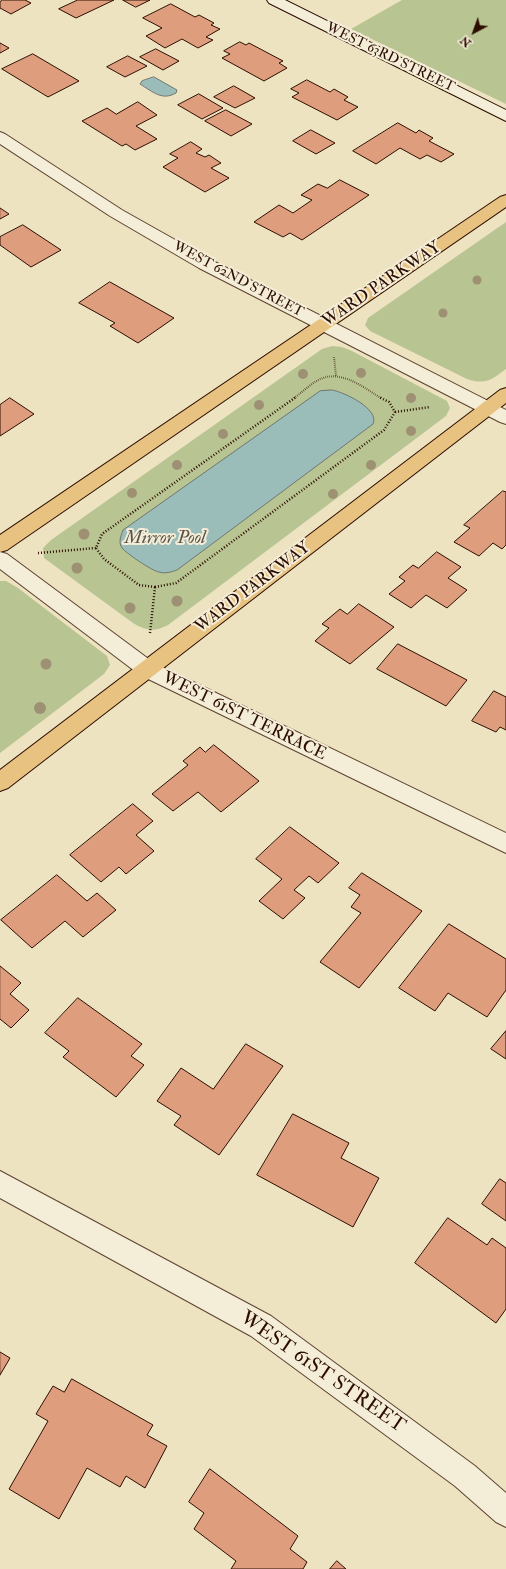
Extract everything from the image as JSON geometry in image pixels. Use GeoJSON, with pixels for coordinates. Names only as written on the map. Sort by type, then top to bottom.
{"type":"FeatureCollection","features":[{"type":"Feature","properties":{"kind":"main road","name":"WARD PARKWAY"},"geometry":{"type":"LineString","coordinates":[[0,545],[506,200]]}},
{"type":"Feature","properties":{"kind":"main road","name":"WARD PARKWAY"},"geometry":{"type":"LineString","coordinates":[[0,782],[506,394]]}},
{"type":"Feature","properties":{"kind":"street","name":"WEST 63RD STREET"},"geometry":{"type":"LineString","coordinates":[[274,0],[506,116]]}},
{"type":"Feature","properties":{"kind":"street","name":"WEST 62ND STREET"},"geometry":{"type":"LineString","coordinates":[[0,137],[116,213],[205,264],[506,418]]}},
{"type":"Feature","properties":{"kind":"street","name":"WEST 61ST TERRACE"},"geometry":{"type":"LineString","coordinates":[[0,559],[147,670],[506,844]]}},
{"type":"Feature","properties":{"kind":"street","name":"WEST 61ST STREET"},"geometry":{"type":"LineString","coordinates":[[0,1184],[260,1326],[466,1476],[506,1512]]}},
{"type":"Feature","properties":{"kind":"path"},"geometry":{"type":"LineString","coordinates":[[334,354],[336,376]]}},
{"type":"Feature","properties":{"kind":"path"},"geometry":{"type":"LineString","coordinates":[[336,376],[350,380],[389,402],[395,412],[384,430],[176,583],[155,587],[139,585],[104,560],[96,548],[102,534],[322,378],[336,376]]}},
{"type":"Feature","properties":{"kind":"path"},"geometry":{"type":"LineString","coordinates":[[395,412],[432,407]]}},
{"type":"Feature","properties":{"kind":"path"},"geometry":{"type":"LineString","coordinates":[[38,553],[96,548]]}},
{"type":"Feature","properties":{"kind":"path"},"geometry":{"type":"LineString","coordinates":[[147,670],[155,587]]}},
{"type":"Feature","properties":{"kind":"green space"},"geometry":{"type":"Polygon","coordinates":[[[402,0],[506,0],[506,104],[351,29],[402,0]]]}},
{"type":"Feature","properties":{"kind":"green space"},"geometry":{"type":"Polygon","coordinates":[[[506,222],[506,369],[501,373],[492,379],[479,382],[467,379],[370,331],[365,325],[368,318],[506,222]]]}},
{"type":"Feature","properties":{"kind":"green space"},"geometry":{"type":"Polygon","coordinates":[[[332,346],[342,347],[352,351],[447,401],[450,408],[446,416],[168,625],[159,629],[150,630],[133,623],[44,558],[43,548],[51,540],[322,349],[332,346]]]}},
{"type":"Feature","properties":{"kind":"green space"},"geometry":{"type":"Polygon","coordinates":[[[0,581],[6,581],[18,588],[107,656],[110,665],[104,674],[0,753],[0,581]]]}},
{"type":"Feature","properties":{"kind":"water"},"geometry":{"type":"Polygon","coordinates":[[[154,77],[177,90],[176,93],[162,96],[140,84],[142,81],[154,77]]]}},
{"type":"Feature","properties":{"kind":"water","name":"Mirror Pool"},"geometry":{"type":"Polygon","coordinates":[[[332,390],[360,402],[366,407],[374,418],[373,424],[177,570],[161,573],[151,569],[139,562],[122,548],[120,541],[123,530],[320,391],[332,390]]]}},
{"type":"Feature","properties":{"kind":"building"},"geometry":{"type":"Polygon","coordinates":[[[3,0],[25,0],[31,3],[11,14],[0,8],[0,2],[3,0]]]}},
{"type":"Feature","properties":{"kind":"building"},"geometry":{"type":"Polygon","coordinates":[[[78,0],[114,0],[76,18],[59,9],[78,0]]]}},
{"type":"Feature","properties":{"kind":"building"},"geometry":{"type":"Polygon","coordinates":[[[123,0],[150,0],[136,7],[123,0]]]}},
{"type":"Feature","properties":{"kind":"building"},"geometry":{"type":"Polygon","coordinates":[[[171,4],[195,17],[199,15],[214,23],[211,25],[220,29],[206,37],[213,40],[198,48],[182,39],[165,48],[146,36],[162,28],[143,18],[171,4]]]}},
{"type":"Feature","properties":{"kind":"building"},"geometry":{"type":"Polygon","coordinates":[[[240,42],[246,45],[249,43],[283,61],[279,63],[287,68],[264,81],[222,58],[230,54],[224,51],[240,42]]]}},
{"type":"Feature","properties":{"kind":"building"},"geometry":{"type":"Polygon","coordinates":[[[0,43],[9,48],[0,53],[0,43]]]}},
{"type":"Feature","properties":{"kind":"building"},"geometry":{"type":"Polygon","coordinates":[[[156,49],[179,61],[163,70],[140,57],[156,49]]]}},
{"type":"Feature","properties":{"kind":"building"},"geometry":{"type":"Polygon","coordinates":[[[33,54],[79,81],[48,97],[2,69],[33,54]]]}},
{"type":"Feature","properties":{"kind":"building"},"geometry":{"type":"Polygon","coordinates":[[[128,56],[147,66],[125,77],[107,67],[128,56]]]}},
{"type":"Feature","properties":{"kind":"building"},"geometry":{"type":"Polygon","coordinates":[[[307,80],[330,92],[334,89],[348,97],[344,100],[358,107],[337,120],[292,97],[299,93],[291,89],[307,80]]]}},
{"type":"Feature","properties":{"kind":"building"},"geometry":{"type":"Polygon","coordinates":[[[234,86],[255,98],[235,108],[214,97],[234,86]]]}},
{"type":"Feature","properties":{"kind":"building"},"geometry":{"type":"Polygon","coordinates":[[[199,94],[223,108],[202,119],[178,105],[199,94]]]}},
{"type":"Feature","properties":{"kind":"building"},"geometry":{"type":"Polygon","coordinates":[[[138,102],[157,115],[136,126],[157,139],[135,150],[126,144],[122,146],[82,121],[107,108],[116,114],[138,102]]]}},
{"type":"Feature","properties":{"kind":"building"},"geometry":{"type":"Polygon","coordinates":[[[226,110],[252,124],[231,136],[205,121],[226,110]]]}},
{"type":"Feature","properties":{"kind":"building"},"geometry":{"type":"Polygon","coordinates":[[[398,123],[416,133],[419,130],[433,138],[429,141],[454,154],[441,162],[427,155],[420,159],[400,148],[376,164],[353,151],[398,123]]]}},
{"type":"Feature","properties":{"kind":"building"},"geometry":{"type":"Polygon","coordinates":[[[311,130],[335,143],[316,154],[293,141],[311,130]]]}},
{"type":"Feature","properties":{"kind":"building"},"geometry":{"type":"Polygon","coordinates":[[[191,142],[202,149],[196,153],[205,157],[209,155],[221,163],[211,168],[229,178],[205,192],[163,167],[178,158],[170,154],[191,142]]]}},
{"type":"Feature","properties":{"kind":"building"},"geometry":{"type":"Polygon","coordinates":[[[340,180],[369,195],[302,240],[290,233],[283,237],[254,222],[279,205],[293,213],[312,200],[301,195],[318,184],[327,188],[340,180]]]}},
{"type":"Feature","properties":{"kind":"building"},"geometry":{"type":"Polygon","coordinates":[[[0,208],[9,214],[0,219],[0,208]]]}},
{"type":"Feature","properties":{"kind":"building"},"geometry":{"type":"Polygon","coordinates":[[[23,225],[61,250],[31,267],[0,245],[0,237],[23,225]]]}},
{"type":"Feature","properties":{"kind":"building"},"geometry":{"type":"Polygon","coordinates":[[[110,282],[174,318],[138,343],[110,326],[115,323],[79,303],[110,282]]]}},
{"type":"Feature","properties":{"kind":"building"},"geometry":{"type":"Polygon","coordinates":[[[10,398],[34,414],[0,436],[0,405],[10,398]]]}},
{"type":"Feature","properties":{"kind":"building"},"geometry":{"type":"Polygon","coordinates":[[[503,491],[506,492],[506,545],[502,549],[493,543],[479,556],[454,542],[470,528],[464,525],[503,491]]]}},
{"type":"Feature","properties":{"kind":"building"},"geometry":{"type":"Polygon","coordinates":[[[437,552],[461,567],[448,578],[467,590],[447,608],[426,595],[411,608],[389,594],[405,581],[399,577],[413,565],[418,568],[437,552]]]}},
{"type":"Feature","properties":{"kind":"building"},"geometry":{"type":"Polygon","coordinates":[[[359,604],[394,627],[350,664],[315,641],[329,628],[322,624],[340,609],[347,614],[359,604]]]}},
{"type":"Feature","properties":{"kind":"building"},"geometry":{"type":"Polygon","coordinates":[[[398,644],[467,680],[446,706],[377,669],[398,644]]]}},
{"type":"Feature","properties":{"kind":"building"},"geometry":{"type":"Polygon","coordinates":[[[494,691],[506,697],[506,730],[500,727],[496,732],[472,721],[494,691]]]}},
{"type":"Feature","properties":{"kind":"building"},"geometry":{"type":"Polygon","coordinates":[[[214,745],[259,781],[221,812],[198,792],[173,811],[152,794],[188,765],[183,761],[200,747],[205,752],[214,745]]]}},
{"type":"Feature","properties":{"kind":"building"},"geometry":{"type":"Polygon","coordinates":[[[133,804],[153,821],[136,835],[154,851],[126,874],[119,867],[101,882],[70,855],[133,804]]]}},
{"type":"Feature","properties":{"kind":"building"},"geometry":{"type":"Polygon","coordinates":[[[290,827],[339,863],[318,883],[309,876],[294,890],[305,898],[283,919],[259,901],[282,879],[256,859],[290,827]]]}},
{"type":"Feature","properties":{"kind":"building"},"geometry":{"type":"Polygon","coordinates":[[[362,873],[422,911],[359,988],[320,962],[361,913],[351,907],[360,895],[349,888],[362,873]]]}},
{"type":"Feature","properties":{"kind":"building"},"geometry":{"type":"Polygon","coordinates":[[[57,875],[87,901],[97,893],[116,910],[83,937],[65,921],[32,948],[1,920],[57,875]]]}},
{"type":"Feature","properties":{"kind":"building"},"geometry":{"type":"Polygon","coordinates":[[[449,924],[506,959],[506,990],[487,1017],[448,993],[435,1011],[399,988],[449,924]]]}},
{"type":"Feature","properties":{"kind":"building"},"geometry":{"type":"Polygon","coordinates":[[[0,966],[21,983],[10,994],[29,1010],[11,1028],[0,1019],[0,966]]]}},
{"type":"Feature","properties":{"kind":"building"},"geometry":{"type":"Polygon","coordinates":[[[78,998],[142,1044],[131,1056],[144,1065],[116,1097],[63,1057],[69,1051],[45,1033],[78,998]]]}},
{"type":"Feature","properties":{"kind":"building"},"geometry":{"type":"Polygon","coordinates":[[[506,1031],[506,1059],[491,1049],[506,1031]]]}},
{"type":"Feature","properties":{"kind":"building"},"geometry":{"type":"Polygon","coordinates":[[[246,1044],[283,1066],[219,1155],[174,1125],[181,1116],[157,1101],[181,1068],[213,1089],[246,1044]]]}},
{"type":"Feature","properties":{"kind":"building"},"geometry":{"type":"Polygon","coordinates":[[[293,1114],[349,1143],[341,1158],[379,1178],[353,1227],[257,1175],[293,1114]]]}},
{"type":"Feature","properties":{"kind":"building"},"geometry":{"type":"Polygon","coordinates":[[[500,1179],[506,1183],[506,1221],[482,1204],[500,1179]]]}},
{"type":"Feature","properties":{"kind":"building"},"geometry":{"type":"Polygon","coordinates":[[[448,1218],[487,1245],[492,1238],[506,1248],[506,1309],[496,1323],[415,1263],[448,1218]]]}},
{"type":"Feature","properties":{"kind":"building"},"geometry":{"type":"Polygon","coordinates":[[[0,1352],[10,1358],[0,1375],[0,1352]]]}},
{"type":"Feature","properties":{"kind":"building"},"geometry":{"type":"Polygon","coordinates":[[[72,1379],[153,1425],[147,1435],[167,1446],[145,1488],[126,1476],[120,1487],[87,1468],[59,1519],[9,1489],[48,1421],[36,1414],[53,1386],[64,1392],[72,1379]]]}},
{"type":"Feature","properties":{"kind":"building"},"geometry":{"type":"Polygon","coordinates":[[[210,1469],[298,1536],[290,1549],[307,1562],[303,1569],[231,1569],[236,1561],[194,1529],[204,1513],[189,1502],[210,1469]]]}},
{"type":"Feature","properties":{"kind":"building"},"geometry":{"type":"Polygon","coordinates":[[[337,1561],[346,1569],[330,1569],[337,1561]]]}}]}
